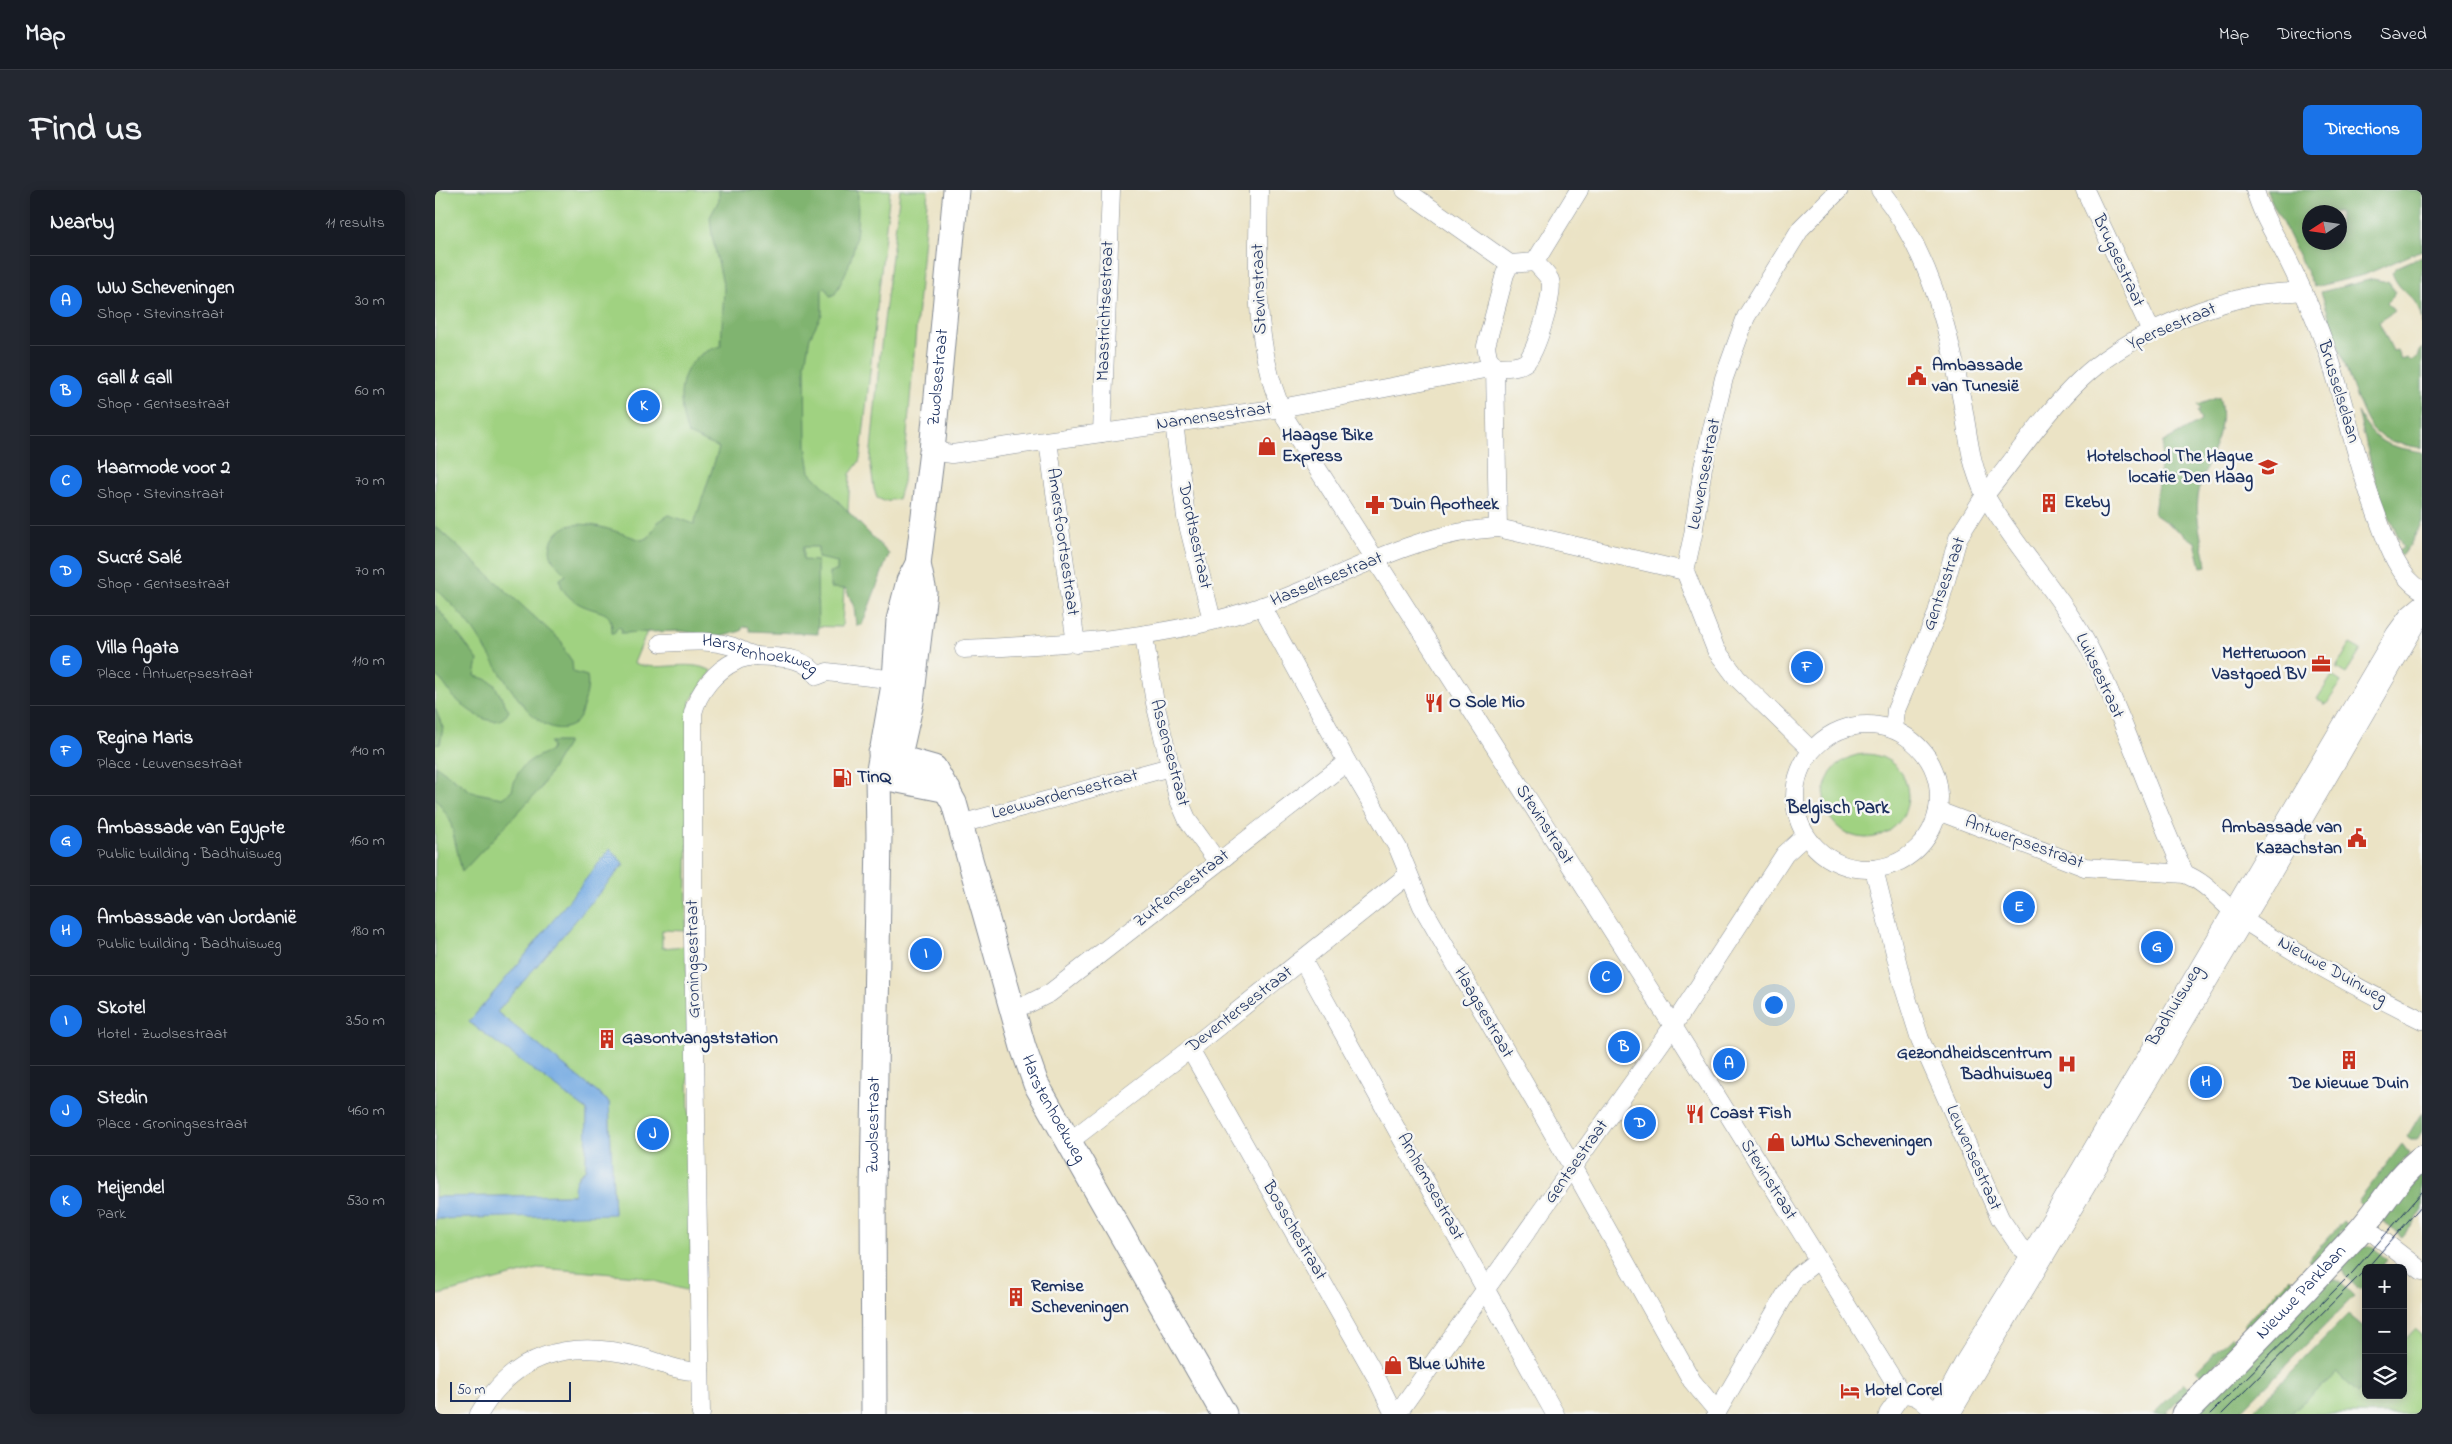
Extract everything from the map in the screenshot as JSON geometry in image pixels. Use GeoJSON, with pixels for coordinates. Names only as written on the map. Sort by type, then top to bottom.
{"type":"FeatureCollection","features":[{"type":"Feature","properties":{"kind":"main road","name":"Zwolsestraat"},"geometry":{"type":"LineString","coordinates":[[874,1414],[873,1191],[879,836],[888,767],[904,681],[899,620],[909,581],[918,564],[932,451],[956,190]]}},
{"type":"Feature","properties":{"kind":"main road","name":"Harstenhoekweg"},"geometry":{"type":"LineString","coordinates":[[888,767],[948,790],[960,824],[1036,1084],[1070,1141],[1219,1410]]}},
{"type":"Feature","properties":{"kind":"main road","name":"Nieuwe Parklaan"},"geometry":{"type":"LineString","coordinates":[[2184,1414],[2283,1314],[2364,1226],[2417,1162],[2422,1140]]}},
{"type":"Feature","properties":{"kind":"street","name":"Maastrichtsestraat"},"geometry":{"type":"LineString","coordinates":[[1102,433],[1111,190]]}},
{"type":"Feature","properties":{"kind":"street","name":"Stevinstraat"},"geometry":{"type":"LineString","coordinates":[[1259,190],[1258,269],[1260,334],[1281,408],[1294,433],[1673,1026],[1902,1394]]}},
{"type":"Feature","properties":{"kind":"street"},"geometry":{"type":"LineString","coordinates":[[1405,190],[1510,264],[1535,262],[1579,190]]}},
{"type":"Feature","properties":{"kind":"street","name":"Leuvensestraat"},"geometry":{"type":"LineString","coordinates":[[1685,571],[1693,535],[1703,467],[1724,378],[1746,318],[1801,228],[1839,190]]}},
{"type":"Feature","properties":{"kind":"street"},"geometry":{"type":"LineString","coordinates":[[1880,190],[1906,226],[1929,276],[1948,338],[1961,396],[1971,462],[1985,495]]}},
{"type":"Feature","properties":{"kind":"street","name":"Brugsestraat"},"geometry":{"type":"LineString","coordinates":[[2085,190],[2151,331]]}},
{"type":"Feature","properties":{"kind":"street","name":"Brusselselaan"},"geometry":{"type":"LineString","coordinates":[[2255,190],[2268,224],[2303,291],[2327,349],[2346,410],[2363,480],[2378,519],[2405,576],[2410,583],[2422,590]]}},
{"type":"Feature","properties":{"kind":"street","name":"Namensestraat"},"geometry":{"type":"LineString","coordinates":[[932,451],[952,454],[1281,408],[1495,367],[1514,366],[1526,362],[1535,347],[1551,294],[1550,281],[1535,262]]}},
{"type":"Feature","properties":{"kind":"street"},"geometry":{"type":"LineString","coordinates":[[1499,528],[1495,367],[1488,356],[1486,346],[1505,274],[1510,264]]}},
{"type":"Feature","properties":{"kind":"street","name":"Ypersestraat"},"geometry":{"type":"LineString","coordinates":[[1985,495],[2082,378],[2121,347],[2151,331],[2247,297],[2303,291]]}},
{"type":"Feature","properties":{"kind":"street","name":"Dordtsestraat"},"geometry":{"type":"LineString","coordinates":[[1175,423],[1186,516],[1212,620]]}},
{"type":"Feature","properties":{"kind":"street","name":"Amersfoortsestraat"},"geometry":{"type":"LineString","coordinates":[[1048,441],[1076,644]]}},
{"type":"Feature","properties":{"kind":"street","name":"Gentsestraat"},"geometry":{"type":"LineString","coordinates":[[1894,729],[1896,710],[1936,616],[1958,538],[1985,495]]}},
{"type":"Feature","properties":{"kind":"street","name":"Luiksestraat"},"geometry":{"type":"LineString","coordinates":[[1985,495],[2003,527],[2055,591],[2095,658],[2185,874]]}},
{"type":"Feature","properties":{"kind":"street","name":"Hasseltsestraat"},"geometry":{"type":"LineString","coordinates":[[964,649],[1076,644],[1144,636],[1262,606],[1374,559],[1434,537],[1475,529],[1499,528],[1685,571]]}},
{"type":"Feature","properties":{"kind":"street"},"geometry":{"type":"LineString","coordinates":[[1685,571],[1716,650],[1737,678],[1811,750]]}},
{"type":"Feature","properties":{"kind":"street","name":"Badhuisweg"},"geometry":{"type":"LineString","coordinates":[[2238,916],[2395,634],[2409,615],[2422,604]]}},
{"type":"Feature","properties":{"kind":"street","name":"Haagsestraat"},"geometry":{"type":"LineString","coordinates":[[1262,606],[1347,762],[1398,848],[1422,906],[1573,1168],[1692,1380],[1717,1413]]}},
{"type":"Feature","properties":{"kind":"street","name":"Badhuisweg"},"geometry":{"type":"LineString","coordinates":[[1951,1414],[2035,1259],[2238,916],[2422,616]]}},
{"type":"Feature","properties":{"kind":"street","name":"Assensestraat"},"geometry":{"type":"LineString","coordinates":[[1144,636],[1155,703],[1178,798],[1188,821],[1217,860]]}},
{"type":"Feature","properties":{"kind":"street","name":"Harstenhoekweg"},"geometry":{"type":"LineString","coordinates":[[661,643],[699,640],[731,646],[755,656],[777,656],[795,660],[811,668],[817,676],[827,672],[904,681]]}},
{"type":"Feature","properties":{"kind":"street","name":"Groningsestraat"},"geometry":{"type":"LineString","coordinates":[[701,1414],[693,926],[693,712],[695,704],[712,680],[736,660],[755,656]]}},
{"type":"Feature","properties":{"kind":"street"},"geometry":{"type":"LineString","coordinates":[[1874,724],[1894,729],[1913,740],[1927,756],[1939,785],[1938,811],[1931,832],[1916,850],[1898,863],[1874,869],[1851,868],[1822,854],[1805,836],[1795,811],[1794,790],[1799,769],[1811,750],[1829,734],[1847,726],[1874,724]]}},
{"type":"Feature","properties":{"kind":"street","name":"Zutfensestraat"},"geometry":{"type":"LineString","coordinates":[[1013,1008],[1029,1004],[1049,993],[1217,860],[1347,762]]}},
{"type":"Feature","properties":{"kind":"street","name":"Leeuwardensestraat"},"geometry":{"type":"LineString","coordinates":[[960,824],[1170,767]]}},
{"type":"Feature","properties":{"kind":"street","name":"Antwerpsestraat"},"geometry":{"type":"LineString","coordinates":[[1938,811],[2085,867],[2185,874],[2195,877],[2213,891],[2238,916]]}},
{"type":"Feature","properties":{"kind":"street","name":"Gentsestraat"},"geometry":{"type":"LineString","coordinates":[[1395,1414],[1487,1289],[1673,1026],[1785,854],[1805,836]]}},
{"type":"Feature","properties":{"kind":"street","name":"Leuvensestraat"},"geometry":{"type":"LineString","coordinates":[[1874,869],[1903,985],[1920,1039],[2000,1218],[2010,1235],[2035,1259]]}},
{"type":"Feature","properties":{"kind":"street","name":"Deventersestraat"},"geometry":{"type":"LineString","coordinates":[[1070,1141],[1191,1049],[1409,875]]}},
{"type":"Feature","properties":{"kind":"street","name":"Nieuwe Duinweg"},"geometry":{"type":"LineString","coordinates":[[2238,916],[2357,987],[2422,1020]]}},
{"type":"Feature","properties":{"kind":"street","name":"Arnhemsestraat"},"geometry":{"type":"LineString","coordinates":[[1303,961],[1555,1414]]}},
{"type":"Feature","properties":{"kind":"street","name":"Bosschestraat"},"geometry":{"type":"LineString","coordinates":[[1191,1049],[1375,1375],[1395,1414]]}},
{"type":"Feature","properties":{"kind":"street"},"geometry":{"type":"LineString","coordinates":[[2364,1226],[2422,1271]]}},
{"type":"Feature","properties":{"kind":"street","name":"Badhuisweg"},"geometry":{"type":"LineString","coordinates":[[1936,1414],[1964,1362],[2035,1259]]}},
{"type":"Feature","properties":{"kind":"street"},"geometry":{"type":"LineString","coordinates":[[1717,1413],[1795,1278],[1817,1260]]}},
{"type":"Feature","properties":{"kind":"street"},"geometry":{"type":"LineString","coordinates":[[479,1414],[489,1397],[524,1364],[556,1351],[591,1349],[636,1355],[680,1369],[700,1371]]}},
{"type":"Feature","properties":{"kind":"street"},"geometry":{"type":"LineString","coordinates":[[1888,1414],[1902,1394],[1912,1394],[1922,1399],[1936,1414]]}},
{"type":"Feature","properties":{"kind":"green space"},"geometry":{"type":"Polygon","coordinates":[[[435,190],[890,190],[861,454],[859,462],[850,474],[842,627],[651,622],[634,663],[653,667],[682,665],[702,667],[712,671],[690,701],[686,931],[662,930],[662,948],[686,946],[691,1246],[689,1291],[637,1276],[541,1268],[435,1296],[435,1219],[614,1213],[609,1102],[497,1012],[624,864],[610,850],[469,1022],[587,1110],[586,1169],[578,1175],[574,1195],[435,1197],[435,190]]]}},
{"type":"Feature","properties":{"kind":"green space"},"geometry":{"type":"Polygon","coordinates":[[[719,190],[858,190],[857,232],[852,255],[835,294],[830,296],[825,287],[822,290],[822,314],[810,337],[805,364],[806,446],[810,472],[889,554],[862,625],[856,625],[854,607],[846,589],[830,588],[830,572],[837,571],[837,562],[818,558],[818,547],[803,547],[803,560],[817,561],[818,634],[750,631],[748,626],[743,627],[741,631],[720,637],[681,631],[621,633],[622,629],[618,627],[612,633],[611,621],[607,615],[579,604],[566,593],[560,579],[566,575],[551,555],[550,546],[552,541],[559,531],[569,526],[580,524],[593,526],[642,540],[649,537],[658,522],[669,515],[694,524],[719,448],[688,434],[681,406],[681,393],[683,380],[695,359],[706,351],[721,346],[724,288],[712,236],[710,217],[719,200],[719,190]]]}},
{"type":"Feature","properties":{"kind":"green space"},"geometry":{"type":"Polygon","coordinates":[[[900,190],[928,190],[903,482],[898,499],[884,501],[877,498],[870,461],[880,354],[900,190]]]}},
{"type":"Feature","properties":{"kind":"green space"},"geometry":{"type":"Polygon","coordinates":[[[2266,190],[2422,190],[2422,250],[2364,275],[2314,287],[2266,190]]]}},
{"type":"Feature","properties":{"kind":"green space"},"geometry":{"type":"Polygon","coordinates":[[[2422,256],[2422,324],[2417,306],[2399,286],[2392,272],[2397,267],[2422,256]]]}},
{"type":"Feature","properties":{"kind":"green space"},"geometry":{"type":"Polygon","coordinates":[[[2373,279],[2388,282],[2395,291],[2393,297],[2387,303],[2394,311],[2379,322],[2393,351],[2397,350],[2401,360],[2408,358],[2411,361],[2417,358],[2422,348],[2422,448],[2386,439],[2375,432],[2369,424],[2361,409],[2321,292],[2373,279]]]}},
{"type":"Feature","properties":{"kind":"green space"},"geometry":{"type":"Polygon","coordinates":[[[2219,397],[2221,423],[2219,435],[2201,484],[2197,506],[2198,523],[2207,566],[2201,567],[2195,542],[2154,514],[2163,442],[2201,421],[2197,411],[2200,409],[2197,405],[2219,397]]]}},
{"type":"Feature","properties":{"kind":"green space"},"geometry":{"type":"Polygon","coordinates":[[[2358,412],[2370,431],[2383,442],[2400,448],[2422,452],[2422,522],[2410,545],[2401,556],[2398,551],[2403,548],[2377,487],[2358,412]]]}},
{"type":"Feature","properties":{"kind":"green space"},"geometry":{"type":"Polygon","coordinates":[[[435,526],[562,642],[565,651],[572,661],[573,672],[587,676],[588,685],[585,700],[579,719],[573,725],[565,728],[551,727],[538,720],[525,707],[501,674],[473,629],[435,587],[435,526]]]}},
{"type":"Feature","properties":{"kind":"green space"},"geometry":{"type":"Polygon","coordinates":[[[435,605],[478,660],[475,676],[486,679],[494,684],[509,711],[504,717],[491,721],[477,715],[463,706],[435,675],[435,605]]]}},
{"type":"Feature","properties":{"kind":"green space"},"geometry":{"type":"Polygon","coordinates":[[[2350,644],[2361,650],[2346,674],[2336,668],[2350,644]]]}},
{"type":"Feature","properties":{"kind":"green space"},"geometry":{"type":"Polygon","coordinates":[[[2332,676],[2341,682],[2326,705],[2317,699],[2332,676]]]}},
{"type":"Feature","properties":{"kind":"green space"},"geometry":{"type":"Polygon","coordinates":[[[435,708],[443,728],[440,744],[435,745],[435,708]]]}},
{"type":"Feature","properties":{"kind":"green space"},"geometry":{"type":"Polygon","coordinates":[[[550,742],[567,742],[567,744],[540,789],[462,872],[450,820],[435,797],[435,765],[472,792],[502,798],[512,791],[517,775],[525,765],[550,751],[552,747],[550,742]]]}},
{"type":"Feature","properties":{"kind":"green space"},"geometry":{"type":"Polygon","coordinates":[[[1866,754],[1882,757],[1896,766],[1905,780],[1908,796],[1905,812],[1896,826],[1882,835],[1866,838],[1850,835],[1836,826],[1827,812],[1824,796],[1827,780],[1836,766],[1850,757],[1866,754]]]}},
{"type":"Feature","properties":{"kind":"green space"},"geometry":{"type":"Polygon","coordinates":[[[2422,1112],[2422,1131],[2417,1140],[2412,1140],[2407,1137],[2422,1112]]]}},
{"type":"Feature","properties":{"kind":"green space"},"geometry":{"type":"Polygon","coordinates":[[[2402,1144],[2409,1153],[2371,1206],[2362,1206],[2358,1202],[2402,1144]]]}},
{"type":"Feature","properties":{"kind":"green space"},"geometry":{"type":"Polygon","coordinates":[[[2422,1169],[2422,1212],[2402,1237],[2381,1220],[2422,1169]]]}},
{"type":"Feature","properties":{"kind":"green space"},"geometry":{"type":"Polygon","coordinates":[[[2343,1221],[2349,1226],[2344,1233],[2340,1230],[2338,1233],[2341,1235],[2314,1266],[2308,1260],[2343,1221]]]}},
{"type":"Feature","properties":{"kind":"green space"},"geometry":{"type":"Polygon","coordinates":[[[2372,1246],[2387,1260],[2384,1264],[2362,1264],[2362,1288],[2360,1290],[2345,1276],[2341,1267],[2361,1247],[2372,1246]]]}},
{"type":"Feature","properties":{"kind":"green space"},"geometry":{"type":"Polygon","coordinates":[[[2290,1278],[2296,1284],[2250,1330],[2244,1324],[2290,1278]]]}},
{"type":"Feature","properties":{"kind":"green space"},"geometry":{"type":"Polygon","coordinates":[[[2330,1278],[2339,1281],[2354,1296],[2238,1414],[2194,1414],[2330,1278]]]}},
{"type":"Feature","properties":{"kind":"green space"},"geometry":{"type":"Polygon","coordinates":[[[2348,1314],[2362,1326],[2362,1388],[2358,1393],[2337,1373],[2289,1414],[2250,1414],[2348,1314]]]}},
{"type":"Feature","properties":{"kind":"green space"},"geometry":{"type":"Polygon","coordinates":[[[2415,1329],[2422,1335],[2422,1414],[2289,1414],[2337,1373],[2358,1392],[2362,1388],[2362,1399],[2407,1399],[2407,1338],[2415,1329]]]}},
{"type":"Feature","properties":{"kind":"green space"},"geometry":{"type":"Polygon","coordinates":[[[2232,1336],[2238,1342],[2203,1376],[2197,1370],[2232,1336]]]}},
{"type":"Feature","properties":{"kind":"green space"},"geometry":{"type":"Polygon","coordinates":[[[2184,1383],[2190,1389],[2167,1412],[2168,1414],[2153,1414],[2184,1383]]]}},
{"type":"Feature","properties":{"kind":"water"},"geometry":{"type":"Polygon","coordinates":[[[610,849],[624,864],[497,1012],[609,1102],[614,1214],[435,1219],[435,1197],[574,1195],[576,1180],[586,1169],[587,1110],[469,1022],[610,849]]]}},
{"type":"Feature","properties":{"kind":"tram line"},"geometry":{"type":"LineString","coordinates":[[2210,1414],[2353,1272],[2422,1192]]}},
{"type":"Feature","properties":{"kind":"tram line"},"geometry":{"type":"LineString","coordinates":[[2370,1264],[2422,1205]]}},
{"type":"Feature","properties":{"kind":"tram line"},"geometry":{"type":"LineString","coordinates":[[2222,1414],[2362,1273]]}},
{"type":"Feature","properties":{"kind":"place","name":"Ambassade van Tunesië"},"geometry":{"type":"Point","coordinates":[1917,376]}},
{"type":"Feature","properties":{"kind":"place","name":"Meijendel"},"geometry":{"type":"Point","coordinates":[644,406]}},
{"type":"Feature","properties":{"kind":"place","name":"Haagse Bike Express"},"geometry":{"type":"Point","coordinates":[1267,446]}},
{"type":"Feature","properties":{"kind":"place","name":"Hotelschool The Hague locatie Den Haag"},"geometry":{"type":"Point","coordinates":[2268,467]}},
{"type":"Feature","properties":{"kind":"place","name":"Ekeby"},"geometry":{"type":"Point","coordinates":[2049,503]}},
{"type":"Feature","properties":{"kind":"place","name":"Duin Apotheek"},"geometry":{"type":"Point","coordinates":[1375,505]}},
{"type":"Feature","properties":{"kind":"place","name":"Metterwoon Vastgoed BV"},"geometry":{"type":"Point","coordinates":[2321,664]}},
{"type":"Feature","properties":{"kind":"place","name":"Regina Maris"},"geometry":{"type":"Point","coordinates":[1807,667]}},
{"type":"Feature","properties":{"kind":"place","name":"O Sole Mio"},"geometry":{"type":"Point","coordinates":[1434,703]}},
{"type":"Feature","properties":{"kind":"place","name":"TinQ"},"geometry":{"type":"Point","coordinates":[842,778]}},
{"type":"Feature","properties":{"kind":"place","name":"Ambassade van Kazachstan"},"geometry":{"type":"Point","coordinates":[2357,838]}},
{"type":"Feature","properties":{"kind":"place","name":"Villa Agata"},"geometry":{"type":"Point","coordinates":[2019,907]}},
{"type":"Feature","properties":{"kind":"place","name":"Ambassade van Egypte"},"geometry":{"type":"Point","coordinates":[2157,947]}},
{"type":"Feature","properties":{"kind":"place","name":"Skotel"},"geometry":{"type":"Point","coordinates":[926,954]}},
{"type":"Feature","properties":{"kind":"place","name":"Haarmode voor 2"},"geometry":{"type":"Point","coordinates":[1606,977]}},
{"type":"Feature","properties":{"kind":"place","name":"Gasontvangststation"},"geometry":{"type":"Point","coordinates":[607,1039]}},
{"type":"Feature","properties":{"kind":"place","name":"Gall & Gall"},"geometry":{"type":"Point","coordinates":[1624,1047]}},
{"type":"Feature","properties":{"kind":"place","name":"De Nieuwe Duin"},"geometry":{"type":"Point","coordinates":[2349,1060]}},
{"type":"Feature","properties":{"kind":"place","name":"WW Scheveningen"},"geometry":{"type":"Point","coordinates":[1729,1064]}},
{"type":"Feature","properties":{"kind":"place","name":"Gezondheidscentrum Badhuisweg"},"geometry":{"type":"Point","coordinates":[2067,1064]}},
{"type":"Feature","properties":{"kind":"place","name":"Ambassade van Jordanië"},"geometry":{"type":"Point","coordinates":[2206,1082]}},
{"type":"Feature","properties":{"kind":"place","name":"Coast Fish"},"geometry":{"type":"Point","coordinates":[1695,1114]}},
{"type":"Feature","properties":{"kind":"place","name":"Sucré Salé"},"geometry":{"type":"Point","coordinates":[1640,1123]}},
{"type":"Feature","properties":{"kind":"place","name":"Stedin"},"geometry":{"type":"Point","coordinates":[653,1134]}},
{"type":"Feature","properties":{"kind":"place","name":"WMW Scheveningen"},"geometry":{"type":"Point","coordinates":[1776,1142]}},
{"type":"Feature","properties":{"kind":"place","name":"Remise Scheveningen"},"geometry":{"type":"Point","coordinates":[1016,1297]}},
{"type":"Feature","properties":{"kind":"place","name":"Blue White"},"geometry":{"type":"Point","coordinates":[1393,1365]}},
{"type":"Feature","properties":{"kind":"place","name":"Hotel Corel"},"geometry":{"type":"Point","coordinates":[1850,1391]}},
{"type":"Feature","properties":{"kind":"district","name":"Belgisch Park"},"geometry":{"type":"Point","coordinates":[1838,808]}}]}
